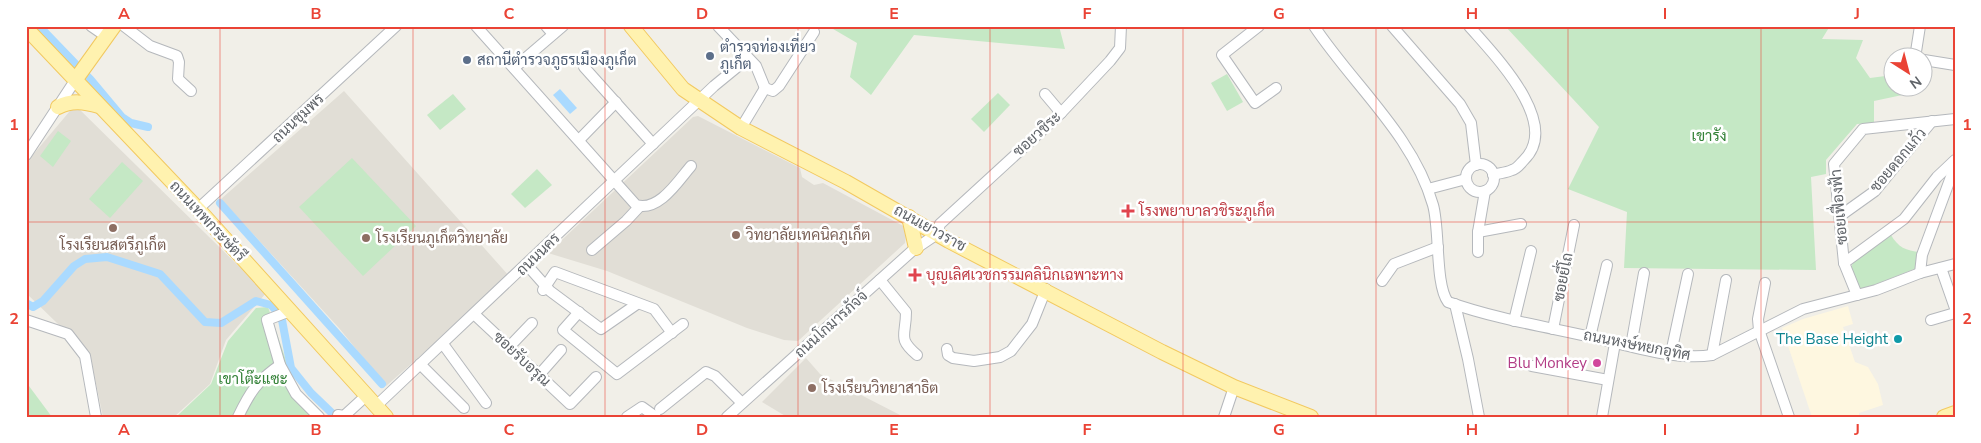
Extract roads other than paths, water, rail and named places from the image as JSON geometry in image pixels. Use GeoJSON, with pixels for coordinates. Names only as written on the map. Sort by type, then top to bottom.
{"type":"FeatureCollection","features":[{"type":"Feature","properties":{"kind":"main road","name":"ถนนเยาวราช"},"geometry":{"type":"LineString","coordinates":[[631,26],[675,81],[700,102],[741,128],[909,217],[937,234],[1162,352],[1234,387],[1311,417]]}},
{"type":"Feature","properties":{"kind":"main road","name":"ถนนเทพกระษัตรี"},"geometry":{"type":"LineString","coordinates":[[26,28],[80,74],[99,106],[198,209],[289,312],[386,417]]}},
{"type":"Feature","properties":{"kind":"main road"},"geometry":{"type":"LineString","coordinates":[[80,74],[110,32]]}},
{"type":"Feature","properties":{"kind":"main road"},"geometry":{"type":"LineString","coordinates":[[58,107],[72,102],[99,106]]}},
{"type":"Feature","properties":{"kind":"main road"},"geometry":{"type":"LineString","coordinates":[[909,217],[916,248]]}},
{"type":"Feature","properties":{"kind":"main road"},"geometry":{"type":"LineString","coordinates":[[1944,417],[1955,413]]}},
{"type":"Feature","properties":{"kind":"street"},"geometry":{"type":"LineString","coordinates":[[91,26],[110,32]]}},
{"type":"Feature","properties":{"kind":"street"},"geometry":{"type":"LineString","coordinates":[[124,26],[150,46],[177,56],[180,62],[178,80],[191,91]]}},
{"type":"Feature","properties":{"kind":"street","name":"ถนนชุมพร"},"geometry":{"type":"LineString","coordinates":[[198,209],[396,26]]}},
{"type":"Feature","properties":{"kind":"street"},"geometry":{"type":"LineString","coordinates":[[476,26],[580,140],[630,199],[640,206],[647,206],[660,200],[692,166]]}},
{"type":"Feature","properties":{"kind":"street"},"geometry":{"type":"LineString","coordinates":[[514,68],[550,30],[563,26]]}},
{"type":"Feature","properties":{"kind":"street"},"geometry":{"type":"LineString","coordinates":[[718,26],[756,66],[765,88],[772,91],[779,86],[814,32]]}},
{"type":"Feature","properties":{"kind":"street","name":"ซอยวชิระ"},"geometry":{"type":"LineString","coordinates":[[937,234],[940,224],[1062,113],[1116,54],[1121,41],[1121,26]]}},
{"type":"Feature","properties":{"kind":"street"},"geometry":{"type":"LineString","coordinates":[[1259,26],[1222,55],[1254,103],[1276,88]]}},
{"type":"Feature","properties":{"kind":"street"},"geometry":{"type":"LineString","coordinates":[[1314,26],[1347,72],[1399,135],[1428,189],[1437,220],[1444,297],[1455,304],[1468,360],[1478,417]]}},
{"type":"Feature","properties":{"kind":"street"},"geometry":{"type":"LineString","coordinates":[[1392,26],[1460,104],[1471,124],[1476,165]]}},
{"type":"Feature","properties":{"kind":"street"},"geometry":{"type":"LineString","coordinates":[[1469,26],[1519,89],[1532,114],[1537,132],[1531,153],[1514,170],[1493,175]]}},
{"type":"Feature","properties":{"kind":"street"},"geometry":{"type":"LineString","coordinates":[[1917,48],[1920,26]]}},
{"type":"Feature","properties":{"kind":"street","name":"ถนนนคร"},"geometry":{"type":"LineString","coordinates":[[338,415],[344,416],[371,400],[420,364],[700,102],[714,86],[748,59]]}},
{"type":"Feature","properties":{"kind":"street"},"geometry":{"type":"LineString","coordinates":[[1934,61],[1955,64]]}},
{"type":"Feature","properties":{"kind":"street"},"geometry":{"type":"LineString","coordinates":[[584,67],[653,144]]}},
{"type":"Feature","properties":{"kind":"street"},"geometry":{"type":"LineString","coordinates":[[26,156],[80,74]]}},
{"type":"Feature","properties":{"kind":"street"},"geometry":{"type":"LineString","coordinates":[[741,128],[765,88]]}},
{"type":"Feature","properties":{"kind":"street"},"geometry":{"type":"LineString","coordinates":[[1045,94],[1062,113]]}},
{"type":"Feature","properties":{"kind":"street"},"geometry":{"type":"LineString","coordinates":[[580,140],[616,102]]}},
{"type":"Feature","properties":{"kind":"street","name":"ซอยเฟื่องฟ้า"},"geometry":{"type":"LineString","coordinates":[[1857,296],[1844,263],[1834,164],[1862,129],[1955,119]]}},
{"type":"Feature","properties":{"kind":"street","name":"ซอยดอกแก้ว"},"geometry":{"type":"LineString","coordinates":[[1840,216],[1874,191],[1932,121]]}},
{"type":"Feature","properties":{"kind":"street"},"geometry":{"type":"LineString","coordinates":[[1844,263],[1904,219],[1938,177],[1955,160]]}},
{"type":"Feature","properties":{"kind":"street"},"geometry":{"type":"LineString","coordinates":[[1478,252],[1478,232],[1485,192],[1493,183],[1493,175],[1485,165],[1476,165],[1469,170],[1466,179],[1472,190],[1485,192]]}},
{"type":"Feature","properties":{"kind":"street"},"geometry":{"type":"LineString","coordinates":[[1920,273],[1922,255],[1955,166]]}},
{"type":"Feature","properties":{"kind":"street"},"geometry":{"type":"LineString","coordinates":[[1428,189],[1466,179]]}},
{"type":"Feature","properties":{"kind":"street"},"geometry":{"type":"LineString","coordinates":[[592,250],[626,221],[640,206]]}},
{"type":"Feature","properties":{"kind":"street"},"geometry":{"type":"LineString","coordinates":[[1478,232],[1521,224]]}},
{"type":"Feature","properties":{"kind":"street","name":"ซอยยี่โถ"},"geometry":{"type":"LineString","coordinates":[[1553,329],[1574,225]]}},
{"type":"Feature","properties":{"kind":"street","name":"ถนนโกมารภัจจ์"},"geometry":{"type":"LineString","coordinates":[[727,417],[916,248],[937,234]]}},
{"type":"Feature","properties":{"kind":"street"},"geometry":{"type":"LineString","coordinates":[[1382,281],[1394,264],[1406,257],[1438,246]]}},
{"type":"Feature","properties":{"kind":"street"},"geometry":{"type":"LineString","coordinates":[[1514,321],[1531,250]]}},
{"type":"Feature","properties":{"kind":"street","name":"ถนนหงษ์หยกอุทิศ"},"geometry":{"type":"LineString","coordinates":[[1455,304],[1514,321],[1615,343],[1699,357],[1712,355],[1803,309],[1857,296],[1920,273],[1955,264]]}},
{"type":"Feature","properties":{"kind":"street"},"geometry":{"type":"LineString","coordinates":[[1590,337],[1607,265]]}},
{"type":"Feature","properties":{"kind":"street"},"geometry":{"type":"LineString","coordinates":[[524,267],[547,289],[602,329],[637,304]]}},
{"type":"Feature","properties":{"kind":"street"},"geometry":{"type":"LineString","coordinates":[[1941,268],[1955,308]]}},
{"type":"Feature","properties":{"kind":"street"},"geometry":{"type":"LineString","coordinates":[[547,289],[555,272],[654,309],[672,332]]}},
{"type":"Feature","properties":{"kind":"street"},"geometry":{"type":"LineString","coordinates":[[1632,346],[1644,274]]}},
{"type":"Feature","properties":{"kind":"street"},"geometry":{"type":"LineString","coordinates":[[1671,353],[1688,274]]}},
{"type":"Feature","properties":{"kind":"street"},"geometry":{"type":"LineString","coordinates":[[880,280],[906,312],[903,339],[906,346],[917,355]]}},
{"type":"Feature","properties":{"kind":"street"},"geometry":{"type":"LineString","coordinates":[[1712,355],[1726,280]]}},
{"type":"Feature","properties":{"kind":"street"},"geometry":{"type":"LineString","coordinates":[[1765,283],[1758,319],[1759,330],[1789,417]]}},
{"type":"Feature","properties":{"kind":"street"},"geometry":{"type":"LineString","coordinates":[[947,349],[948,355],[953,358],[974,361],[1007,354],[1032,324],[1046,290]]}},
{"type":"Feature","properties":{"kind":"street"},"geometry":{"type":"LineString","coordinates":[[289,312],[267,320],[280,365],[296,394],[319,417]]}},
{"type":"Feature","properties":{"kind":"street"},"geometry":{"type":"LineString","coordinates":[[579,312],[563,330],[617,374],[683,324]]}},
{"type":"Feature","properties":{"kind":"street"},"geometry":{"type":"LineString","coordinates":[[1931,320],[1955,313]]}},
{"type":"Feature","properties":{"kind":"street","name":"ซอยรับอรุณ"},"geometry":{"type":"LineString","coordinates":[[474,314],[570,404],[596,377]]}},
{"type":"Feature","properties":{"kind":"street"},"geometry":{"type":"LineString","coordinates":[[26,320],[68,334],[85,356],[96,417]]}},
{"type":"Feature","properties":{"kind":"street"},"geometry":{"type":"LineString","coordinates":[[509,347],[532,323]]}},
{"type":"Feature","properties":{"kind":"street"},"geometry":{"type":"LineString","coordinates":[[1602,417],[1615,343]]}},
{"type":"Feature","properties":{"kind":"street"},"geometry":{"type":"LineString","coordinates":[[443,344],[486,403]]}},
{"type":"Feature","properties":{"kind":"street"},"geometry":{"type":"LineString","coordinates":[[539,375],[561,350]]}},
{"type":"Feature","properties":{"kind":"street"},"geometry":{"type":"LineString","coordinates":[[420,364],[464,408]]}},
{"type":"Feature","properties":{"kind":"street"},"geometry":{"type":"LineString","coordinates":[[238,417],[251,390],[261,378],[280,365]]}},
{"type":"Feature","properties":{"kind":"street"},"geometry":{"type":"LineString","coordinates":[[1532,366],[1608,380]]}},
{"type":"Feature","properties":{"kind":"street"},"geometry":{"type":"LineString","coordinates":[[627,417],[642,407],[658,413],[706,372],[715,376],[742,403]]}},
{"type":"Feature","properties":{"kind":"street"},"geometry":{"type":"LineString","coordinates":[[1224,417],[1234,387]]}},
{"type":"Feature","properties":{"kind":"water"},"geometry":{"type":"Polygon","coordinates":[[[560,89],[577,108],[570,114],[553,95],[560,89]]]}},
{"type":"Feature","properties":{"kind":"waterway"},"geometry":{"type":"LineString","coordinates":[[39,26],[91,80],[122,117],[131,123],[148,127]]}},
{"type":"Feature","properties":{"kind":"waterway"},"geometry":{"type":"LineString","coordinates":[[220,203],[382,384]]}},
{"type":"Feature","properties":{"kind":"waterway"},"geometry":{"type":"LineString","coordinates":[[26,303],[33,307],[43,301],[74,266],[85,259],[107,257],[160,274],[205,322],[221,323],[256,301],[271,305],[282,320],[291,368],[311,393],[336,417]]}},
{"type":"Feature","properties":{"kind":"place","name":"ตำรวจท่องเที่ยว ภูเก็ต"},"geometry":{"type":"Point","coordinates":[710,56]}},
{"type":"Feature","properties":{"kind":"place","name":"สถานีตำรวจภูธรเมืองภูเก็ต"},"geometry":{"type":"Point","coordinates":[467,60]}},
{"type":"Feature","properties":{"kind":"place","name":"โรงพยาบาลวชิระภูเก็ต"},"geometry":{"type":"Point","coordinates":[1128,211]}},
{"type":"Feature","properties":{"kind":"place","name":"โรงเรียนสตรีภูเก็ต"},"geometry":{"type":"Point","coordinates":[113,228]}},
{"type":"Feature","properties":{"kind":"place","name":"วิทยาลัยเทคนิคภูเก็ต"},"geometry":{"type":"Point","coordinates":[736,235]}},
{"type":"Feature","properties":{"kind":"place","name":"โรงเรียนภูเก็ตวิทยาลัย"},"geometry":{"type":"Point","coordinates":[366,238]}},
{"type":"Feature","properties":{"kind":"place","name":"บุญเลิศเวชกรรมคลินิกเฉพาะทาง"},"geometry":{"type":"Point","coordinates":[915,275]}},
{"type":"Feature","properties":{"kind":"place","name":"The Base Height"},"geometry":{"type":"Point","coordinates":[1898,339]}},
{"type":"Feature","properties":{"kind":"place","name":"Blu Monkey"},"geometry":{"type":"Point","coordinates":[1597,363]}},
{"type":"Feature","properties":{"kind":"place","name":"โรงเรียนวิทยาสาธิต"},"geometry":{"type":"Point","coordinates":[812,388]}},
{"type":"Feature","properties":{"kind":"park label","name":"เขารัง"},"geometry":{"type":"Point","coordinates":[1709,136]}},
{"type":"Feature","properties":{"kind":"park label","name":"เขาโต๊ะแซะ"},"geometry":{"type":"Point","coordinates":[253,379]}}]}
